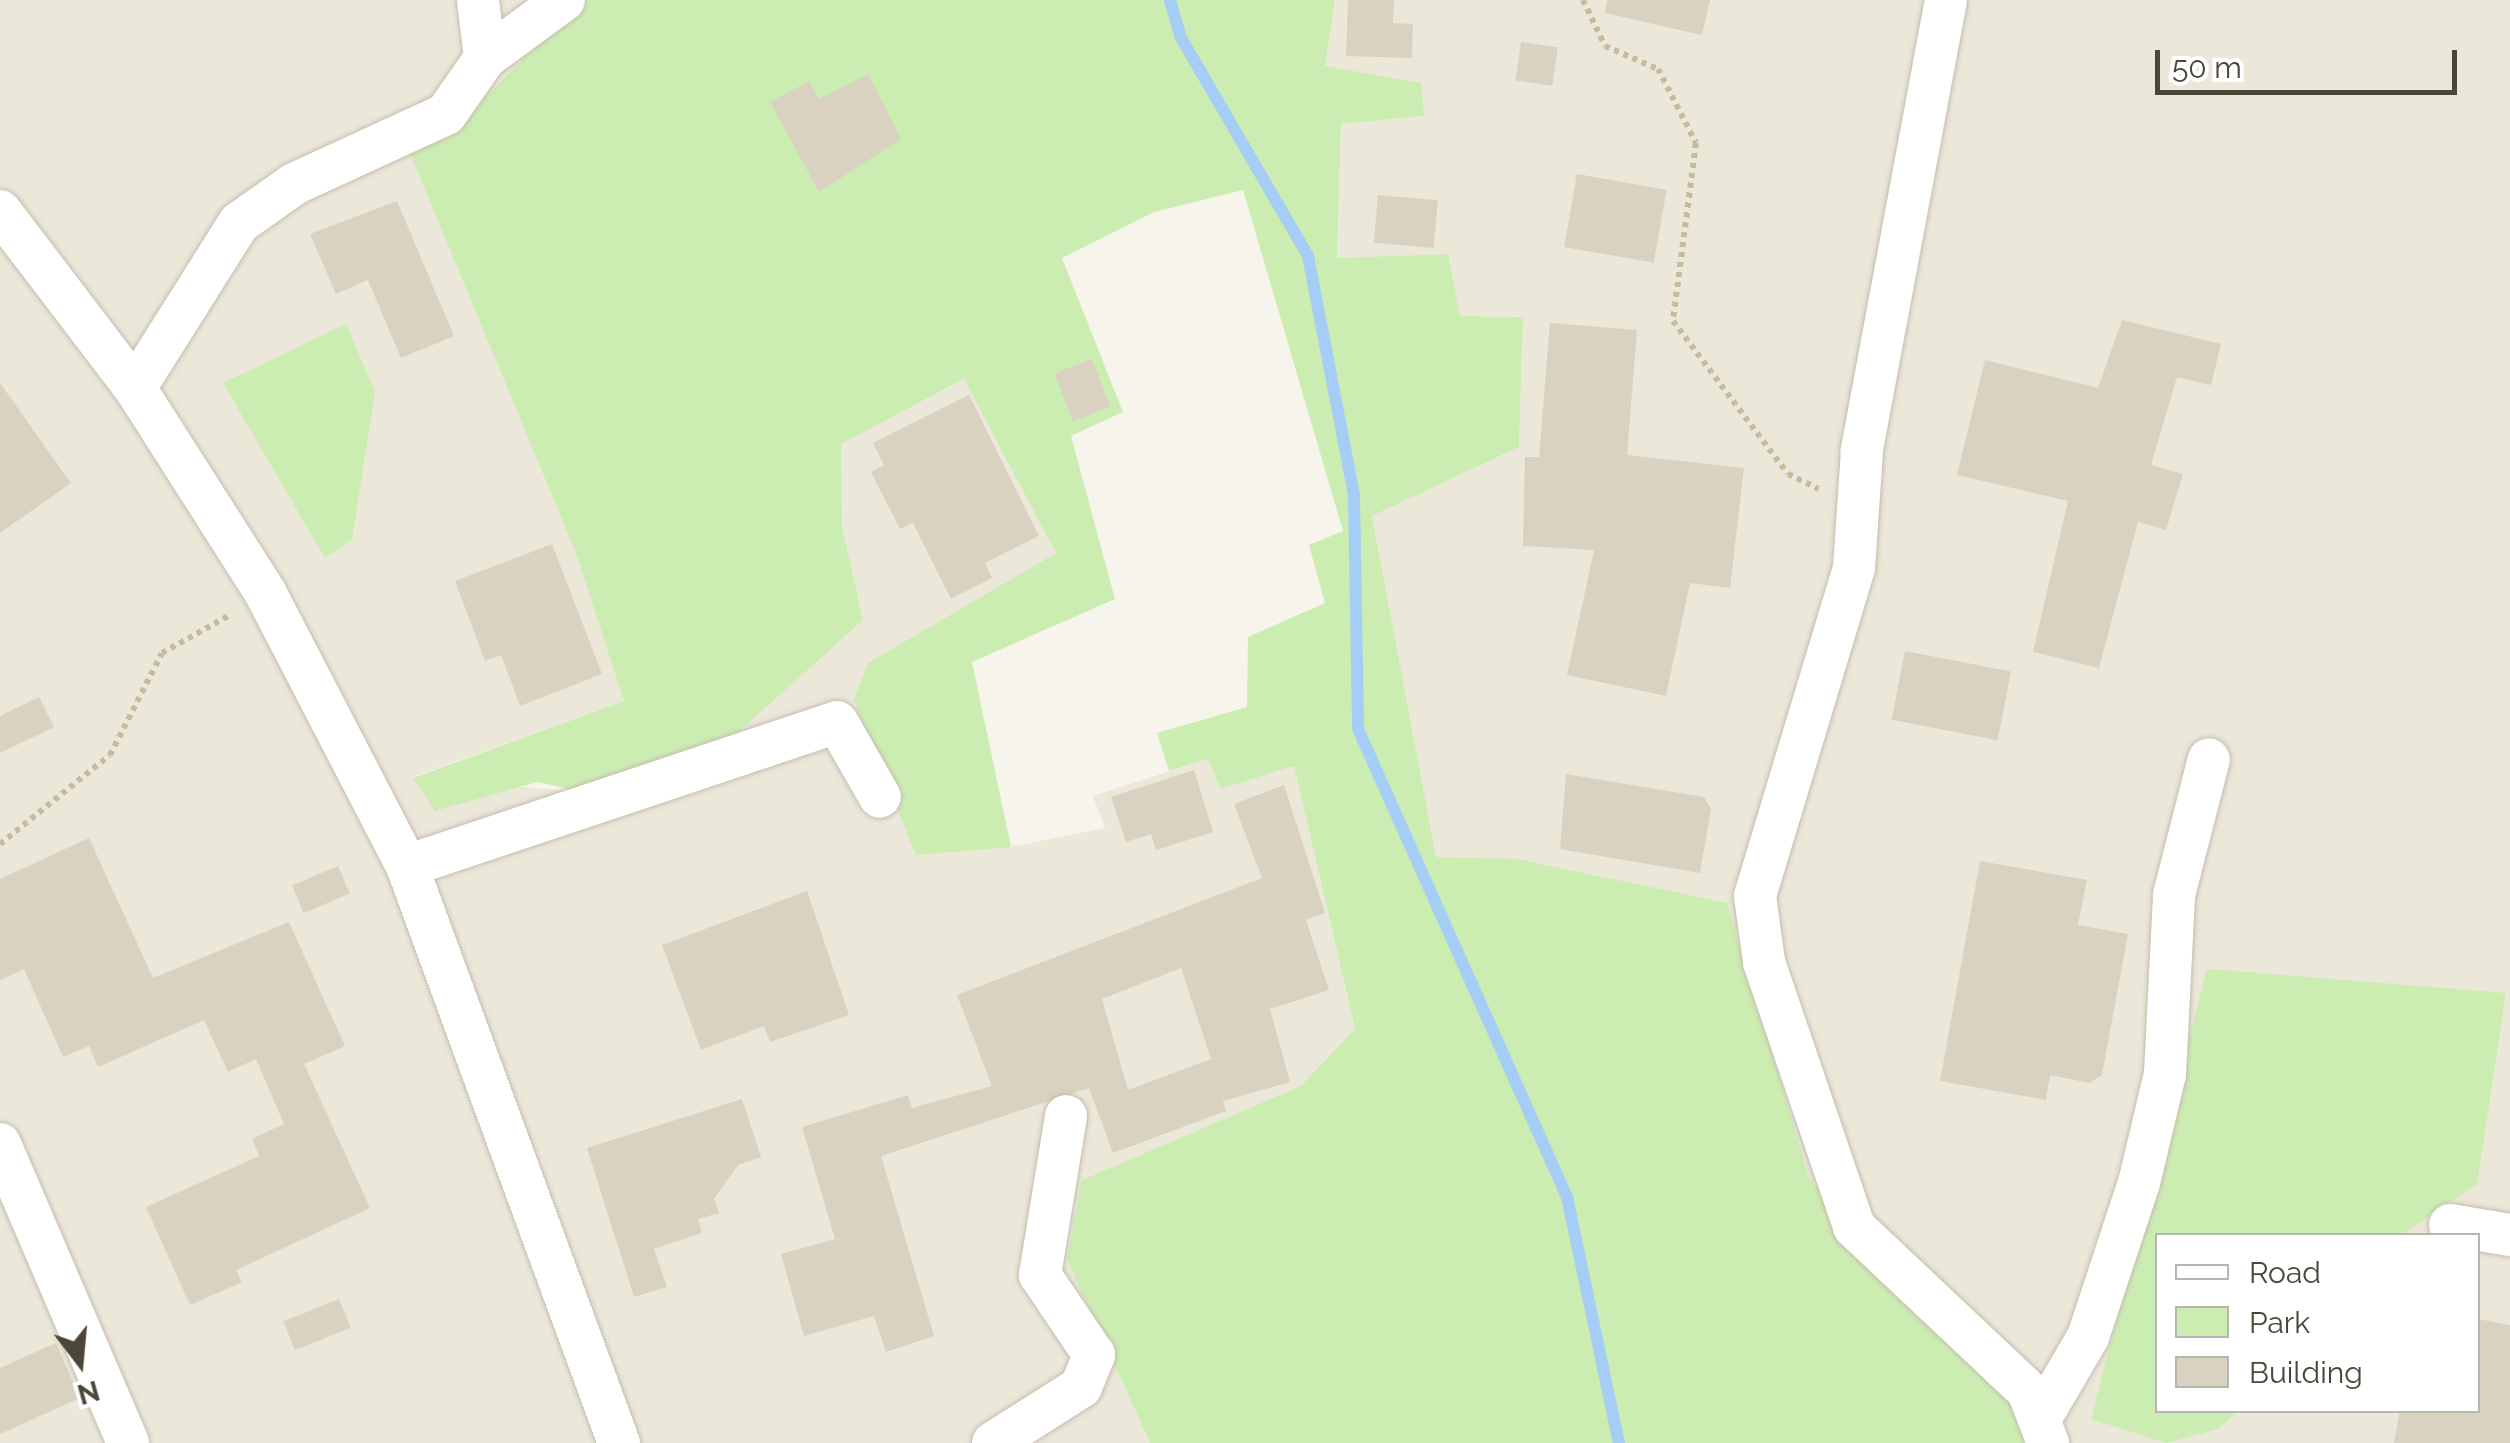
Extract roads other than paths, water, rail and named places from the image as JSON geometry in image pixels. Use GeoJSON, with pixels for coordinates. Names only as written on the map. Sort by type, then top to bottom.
{"type":"FeatureCollection","features":[{"type":"Feature","properties":{"kind":"street"},"geometry":{"type":"LineString","coordinates":[[478,0],[485,58]]}},
{"type":"Feature","properties":{"kind":"street"},"geometry":{"type":"LineString","coordinates":[[136,388],[239,223],[294,184],[446,114],[485,58],[564,0]]}},
{"type":"Feature","properties":{"kind":"street"},"geometry":{"type":"LineString","coordinates":[[1946,0],[1862,452],[1860,509],[1840,630],[1755,896],[1764,962],[1791,1020],[1854,1227],[2045,1428],[2088,1337],[2139,1182],[2165,1074],[2174,895],[2209,759]]}},
{"type":"Feature","properties":{"kind":"street"},"geometry":{"type":"LineString","coordinates":[[0,210],[136,388],[266,594],[406,866],[619,1443]]}},
{"type":"Feature","properties":{"kind":"street"},"geometry":{"type":"LineString","coordinates":[[406,866],[837,722],[880,796]]}},
{"type":"Feature","properties":{"kind":"street"},"geometry":{"type":"LineString","coordinates":[[993,1443],[1081,1387],[1094,1355],[1040,1275],[1066,1116]]}},
{"type":"Feature","properties":{"kind":"street"},"geometry":{"type":"LineString","coordinates":[[0,1144],[128,1443]]}},
{"type":"Feature","properties":{"kind":"street"},"geometry":{"type":"LineString","coordinates":[[2450,1225],[2510,1235]]}},
{"type":"Feature","properties":{"kind":"waterway"},"geometry":{"type":"LineString","coordinates":[[1170,0],[1180,36],[1308,256],[1354,495],[1358,729],[1567,1197],[1619,1443]]}}]}
